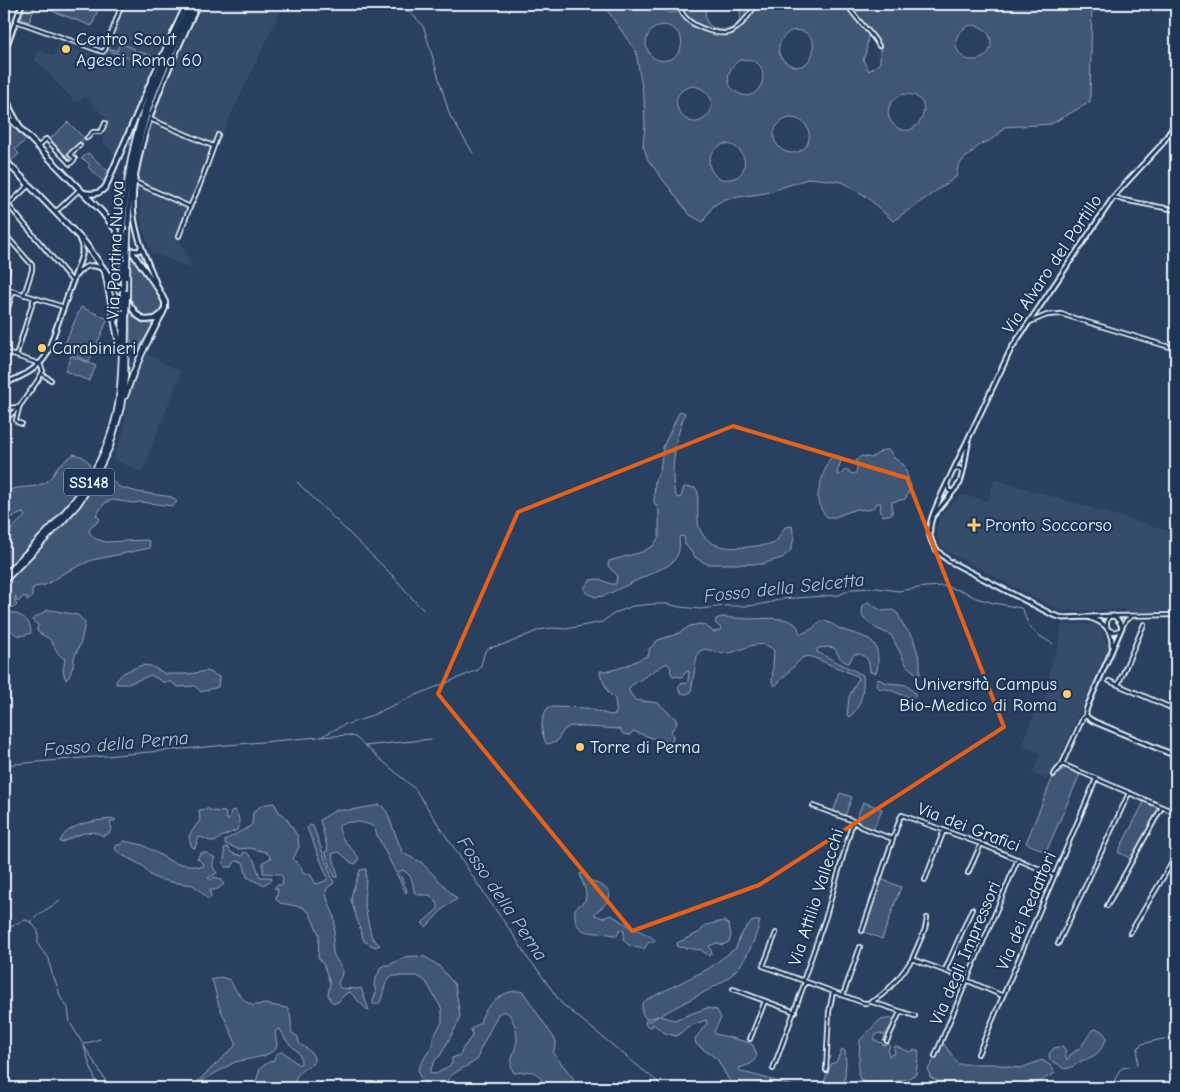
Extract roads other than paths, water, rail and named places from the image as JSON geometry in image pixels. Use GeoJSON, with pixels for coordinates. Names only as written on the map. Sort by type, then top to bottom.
{"type":"FeatureCollection","features":[{"type":"Feature","properties":{"kind":"highway","name":"SS148"},"geometry":{"type":"LineString","coordinates":[[165,64],[190,4]]}},
{"type":"Feature","properties":{"kind":"highway","name":"SS148"},"geometry":{"type":"LineString","coordinates":[[165,64],[194,4]]}},
{"type":"Feature","properties":{"kind":"highway"},"geometry":{"type":"LineString","coordinates":[[149,86],[165,64]]}},
{"type":"Feature","properties":{"kind":"highway","name":"Via Pontina Nuova"},"geometry":{"type":"LineString","coordinates":[[4,581],[77,505],[92,484],[110,446],[121,407],[124,377],[123,251],[125,196],[131,156],[143,113],[165,64]]}},
{"type":"Feature","properties":{"kind":"highway","name":"Via Pontina Nuova"},"geometry":{"type":"LineString","coordinates":[[4,576],[72,504],[88,482],[112,431],[118,406],[122,360],[124,309],[127,293],[130,190],[146,114],[165,64]]}},
{"type":"Feature","properties":{"kind":"highway"},"geometry":{"type":"LineString","coordinates":[[106,272],[122,360]]}},
{"type":"Feature","properties":{"kind":"highway"},"geometry":{"type":"LineString","coordinates":[[121,407],[135,366],[163,313]]}},
{"type":"Feature","properties":{"kind":"main road"},"geometry":{"type":"LineString","coordinates":[[81,191],[88,194],[96,194],[104,189],[149,86]]}},
{"type":"Feature","properties":{"kind":"main road"},"geometry":{"type":"LineString","coordinates":[[4,112],[110,221],[159,290],[164,300],[163,313],[153,320],[140,318],[86,244],[4,160]]}},
{"type":"Feature","properties":{"kind":"street"},"geometry":{"type":"LineString","coordinates":[[4,53],[22,4]]}},
{"type":"Feature","properties":{"kind":"street"},"geometry":{"type":"LineString","coordinates":[[16,20],[102,52],[105,50],[122,4]]}},
{"type":"Feature","properties":{"kind":"street"},"geometry":{"type":"LineString","coordinates":[[149,86],[186,4]]}},
{"type":"Feature","properties":{"kind":"street"},"geometry":{"type":"LineString","coordinates":[[159,290],[140,244],[134,216],[134,182],[141,147],[162,84],[198,4]]}},
{"type":"Feature","properties":{"kind":"street"},"geometry":{"type":"LineString","coordinates":[[678,4],[685,18],[694,25],[726,33],[733,31],[741,24],[757,4]]}},
{"type":"Feature","properties":{"kind":"street"},"geometry":{"type":"LineString","coordinates":[[847,4],[878,46]]}},
{"type":"Feature","properties":{"kind":"street"},"geometry":{"type":"LineString","coordinates":[[4,90],[11,110],[22,131]]}},
{"type":"Feature","properties":{"kind":"street"},"geometry":{"type":"LineString","coordinates":[[150,118],[213,146]]}},
{"type":"Feature","properties":{"kind":"street"},"geometry":{"type":"LineString","coordinates":[[87,138],[93,132],[100,132],[104,128],[105,123]]}},
{"type":"Feature","properties":{"kind":"street","name":"Via Alvaro del Portillo"},"geometry":{"type":"LineString","coordinates":[[931,518],[1007,355],[1114,197],[1161,145],[1176,123]]}},
{"type":"Feature","properties":{"kind":"street"},"geometry":{"type":"LineString","coordinates":[[179,236],[218,135]]}},
{"type":"Feature","properties":{"kind":"street"},"geometry":{"type":"LineString","coordinates":[[38,147],[46,139],[70,164],[75,159],[70,154],[80,145]]}},
{"type":"Feature","properties":{"kind":"street"},"geometry":{"type":"LineString","coordinates":[[134,182],[190,207]]}},
{"type":"Feature","properties":{"kind":"street"},"geometry":{"type":"LineString","coordinates":[[8,205],[28,185]]}},
{"type":"Feature","properties":{"kind":"street"},"geometry":{"type":"LineString","coordinates":[[55,211],[81,191]]}},
{"type":"Feature","properties":{"kind":"street"},"geometry":{"type":"LineString","coordinates":[[1114,197],[1176,210]]}},
{"type":"Feature","properties":{"kind":"street"},"geometry":{"type":"LineString","coordinates":[[4,200],[73,282]]}},
{"type":"Feature","properties":{"kind":"street"},"geometry":{"type":"LineString","coordinates":[[4,233],[32,265],[24,295]]}},
{"type":"Feature","properties":{"kind":"street"},"geometry":{"type":"LineString","coordinates":[[4,384],[40,364],[49,351],[75,277],[82,250],[76,234]]}},
{"type":"Feature","properties":{"kind":"street"},"geometry":{"type":"LineString","coordinates":[[131,250],[139,251],[141,248],[140,244]]}},
{"type":"Feature","properties":{"kind":"street"},"geometry":{"type":"LineString","coordinates":[[4,263],[8,270],[4,287],[64,307]]}},
{"type":"Feature","properties":{"kind":"street"},"geometry":{"type":"LineString","coordinates":[[75,277],[82,268],[89,265],[98,266],[106,272]]}},
{"type":"Feature","properties":{"kind":"street"},"geometry":{"type":"LineString","coordinates":[[4,322],[13,291]]}},
{"type":"Feature","properties":{"kind":"street"},"geometry":{"type":"LineString","coordinates":[[16,356],[34,298]]}},
{"type":"Feature","properties":{"kind":"street"},"geometry":{"type":"LineString","coordinates":[[1030,322],[1047,315],[1061,314],[1176,348]]}},
{"type":"Feature","properties":{"kind":"street"},"geometry":{"type":"LineString","coordinates":[[4,352],[40,364],[43,369],[42,374],[19,407],[9,416],[4,424]]}},
{"type":"Feature","properties":{"kind":"street"},"geometry":{"type":"LineString","coordinates":[[42,374],[51,380]]}},
{"type":"Feature","properties":{"kind":"street"},"geometry":{"type":"LineString","coordinates":[[4,408],[19,407]]}},
{"type":"Feature","properties":{"kind":"street"},"geometry":{"type":"LineString","coordinates":[[19,407],[16,420],[22,424]]}},
{"type":"Feature","properties":{"kind":"street","name":"Via Alvaro del Portillo"},"geometry":{"type":"LineString","coordinates":[[931,518],[960,483],[970,435]]}},
{"type":"Feature","properties":{"kind":"street"},"geometry":{"type":"LineString","coordinates":[[953,470],[958,468],[963,472]]}},
{"type":"Feature","properties":{"kind":"street"},"geometry":{"type":"LineString","coordinates":[[947,482],[949,491],[954,492]]}},
{"type":"Feature","properties":{"kind":"street"},"geometry":{"type":"LineString","coordinates":[[931,518],[929,528],[932,540],[936,550],[945,558],[1053,615],[1063,618],[1176,615]]}},
{"type":"Feature","properties":{"kind":"street"},"geometry":{"type":"LineString","coordinates":[[1111,652],[1112,642],[1107,620],[1112,616]]}},
{"type":"Feature","properties":{"kind":"street"},"geometry":{"type":"LineString","coordinates":[[1112,616],[1119,621],[1121,629]]}},
{"type":"Feature","properties":{"kind":"street"},"geometry":{"type":"LineString","coordinates":[[1135,616],[1126,620],[1121,629],[1085,711],[1086,716],[1176,756]]}},
{"type":"Feature","properties":{"kind":"street"},"geometry":{"type":"LineString","coordinates":[[1087,617],[1100,622],[1114,632],[1121,629]]}},
{"type":"Feature","properties":{"kind":"street"},"geometry":{"type":"LineString","coordinates":[[1118,685],[1144,624]]}},
{"type":"Feature","properties":{"kind":"street"},"geometry":{"type":"LineString","coordinates":[[1109,681],[1176,710]]}},
{"type":"Feature","properties":{"kind":"street"},"geometry":{"type":"LineString","coordinates":[[1170,708],[1176,693]]}},
{"type":"Feature","properties":{"kind":"street"},"geometry":{"type":"LineString","coordinates":[[1052,775],[1062,764],[1082,718],[1086,716]]}},
{"type":"Feature","properties":{"kind":"street"},"geometry":{"type":"LineString","coordinates":[[1062,764],[1176,813]]}},
{"type":"Feature","properties":{"kind":"street","name":"Via dei Redattori"},"geometry":{"type":"LineString","coordinates":[[978,1054],[1096,778]]}},
{"type":"Feature","properties":{"kind":"street"},"geometry":{"type":"LineString","coordinates":[[1058,944],[1129,793]]}},
{"type":"Feature","properties":{"kind":"street"},"geometry":{"type":"LineString","coordinates":[[812,806],[853,821],[861,827],[893,839],[862,931]]}},
{"type":"Feature","properties":{"kind":"street"},"geometry":{"type":"LineString","coordinates":[[1107,906],[1162,807]]}},
{"type":"Feature","properties":{"kind":"street","name":"Via dei Grafici"},"geometry":{"type":"LineString","coordinates":[[893,839],[902,815],[981,844],[1055,875]]}},
{"type":"Feature","properties":{"kind":"street","name":"Via Attilio Vallecchi"},"geometry":{"type":"LineString","coordinates":[[773,1069],[826,916],[853,821]]}},
{"type":"Feature","properties":{"kind":"street"},"geometry":{"type":"LineString","coordinates":[[924,880],[944,830]]}},
{"type":"Feature","properties":{"kind":"street"},"geometry":{"type":"LineString","coordinates":[[968,874],[981,844]]}},
{"type":"Feature","properties":{"kind":"street"},"geometry":{"type":"LineString","coordinates":[[1130,933],[1176,856]]}},
{"type":"Feature","properties":{"kind":"street","name":"Via degli Impressori"},"geometry":{"type":"LineString","coordinates":[[935,1056],[1018,859]]}},
{"type":"Feature","properties":{"kind":"street"},"geometry":{"type":"LineString","coordinates":[[946,970],[972,909]]}},
{"type":"Feature","properties":{"kind":"street"},"geometry":{"type":"LineString","coordinates":[[872,1002],[897,980],[912,959],[927,918]]}},
{"type":"Feature","properties":{"kind":"street"},"geometry":{"type":"LineString","coordinates":[[776,934],[763,966],[864,1003],[872,1002],[915,1016]]}},
{"type":"Feature","properties":{"kind":"street"},"geometry":{"type":"LineString","coordinates":[[843,995],[860,947]]}},
{"type":"Feature","properties":{"kind":"street"},"geometry":{"type":"LineString","coordinates":[[912,959],[946,970],[1003,996]]}},
{"type":"Feature","properties":{"kind":"street"},"geometry":{"type":"LineString","coordinates":[[732,989],[794,1012]]}},
{"type":"Feature","properties":{"kind":"street"},"geometry":{"type":"LineString","coordinates":[[826,1070],[828,1012],[833,992]]}},
{"type":"Feature","properties":{"kind":"street"},"geometry":{"type":"LineString","coordinates":[[750,1039],[765,1001]]}},
{"type":"Feature","properties":{"kind":"street"},"geometry":{"type":"LineString","coordinates":[[887,1041],[900,1012]]}},
{"type":"Feature","properties":{"kind":"waterway"},"geometry":{"type":"LineString","coordinates":[[398,4],[422,24],[450,116],[473,153]]}},
{"type":"Feature","properties":{"kind":"waterway"},"geometry":{"type":"LineString","coordinates":[[297,482],[392,575],[423,609]]}},
{"type":"Feature","properties":{"kind":"waterway","name":"Fosso della Selcetta"},"geometry":{"type":"LineString","coordinates":[[348,724],[478,670],[485,651],[489,648],[509,643],[539,630],[551,628],[566,629],[602,622],[615,613],[633,606],[668,604],[700,609],[749,606],[781,599],[839,595],[852,589],[877,588],[898,591],[943,586],[963,591],[976,598],[1021,608],[1031,628],[1053,644]]}},
{"type":"Feature","properties":{"kind":"waterway","name":"Fosso della Perna"},"geometry":{"type":"LineString","coordinates":[[322,736],[346,724]]}},
{"type":"Feature","properties":{"kind":"waterway","name":"Fosso della Perna"},"geometry":{"type":"LineString","coordinates":[[320,737],[348,735],[355,737],[415,789],[528,959],[561,1003],[665,1088]]}},
{"type":"Feature","properties":{"kind":"waterway","name":"Fosso della Perna"},"geometry":{"type":"LineString","coordinates":[[4,765],[318,737]]}},
{"type":"Feature","properties":{"kind":"waterway"},"geometry":{"type":"LineString","coordinates":[[365,746],[432,739]]}},
{"type":"Feature","properties":{"kind":"waterway"},"geometry":{"type":"LineString","coordinates":[[31,922],[60,901]]}},
{"type":"Feature","properties":{"kind":"waterway"},"geometry":{"type":"LineString","coordinates":[[4,928],[26,920],[31,922],[38,931],[38,944],[49,958],[53,977],[61,998],[68,1008],[70,1023],[104,1078],[108,1088]]}},
{"type":"Feature","properties":{"kind":"waterway"},"geometry":{"type":"LineString","coordinates":[[84,1044],[100,1039]]}},
{"type":"Feature","properties":{"kind":"waterway","name":"Fosso della Perna"},"geometry":{"type":"LineString","coordinates":[[1104,1088],[1114,1082],[1122,1068],[1137,1064],[1138,1048],[1142,1044],[1162,1039],[1176,1040]]}},
{"type":"Feature","properties":{"kind":"waterway"},"geometry":{"type":"LineString","coordinates":[[84,1047],[98,1088]]}},
{"type":"Feature","properties":{"kind":"tunnel"},"geometry":{"type":"LineString","coordinates":[[80,145],[87,138]]}},
{"type":"Feature","properties":{"kind":"place","name":"Centro Scout Agesci Roma 60"},"geometry":{"type":"Point","coordinates":[66,49]}},
{"type":"Feature","properties":{"kind":"place","name":"Carabinieri"},"geometry":{"type":"Point","coordinates":[42,348]}},
{"type":"Feature","properties":{"kind":"place","name":"Pronto Soccorso"},"geometry":{"type":"Point","coordinates":[974,525]}},
{"type":"Feature","properties":{"kind":"place","name":"Università Campus Bio-Medico di Roma"},"geometry":{"type":"Point","coordinates":[1067,694]}},
{"type":"Feature","properties":{"kind":"place","name":"Torre di Perna"},"geometry":{"type":"Point","coordinates":[580,747]}}]}
